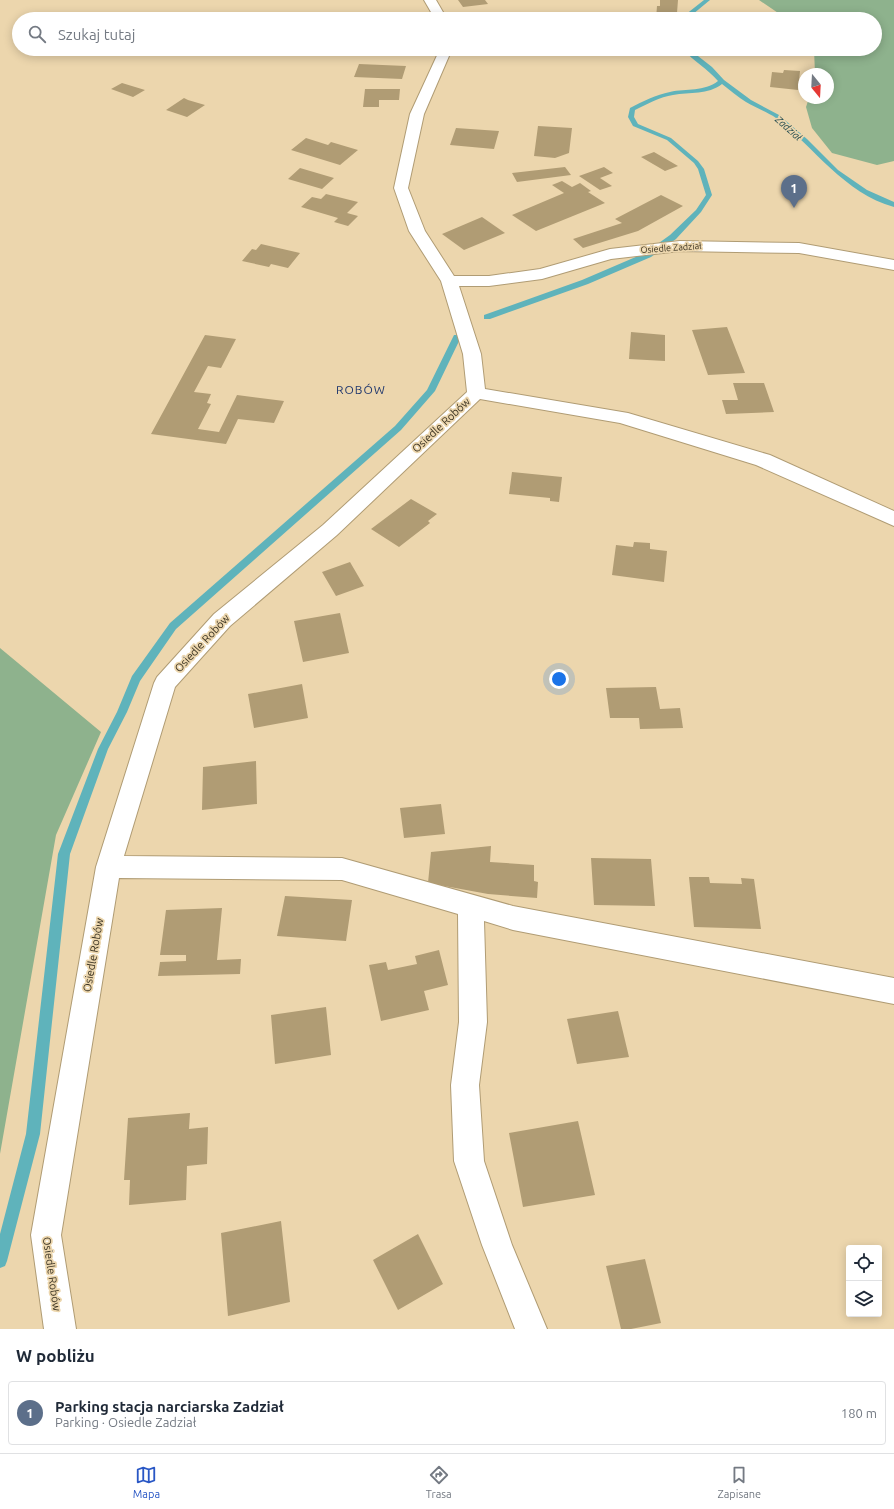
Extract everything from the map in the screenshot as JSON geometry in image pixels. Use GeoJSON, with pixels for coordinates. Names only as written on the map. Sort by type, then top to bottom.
{"type":"FeatureCollection","features":[{"type":"Feature","properties":{"kind":"street"},"geometry":{"type":"LineString","coordinates":[[430,0],[438,12]]}},
{"type":"Feature","properties":{"kind":"street","name":"Osiedle Robów"},"geometry":{"type":"LineString","coordinates":[[60,1329],[46,1236],[108,868],[165,683],[222,620],[330,530],[476,393],[472,354],[449,281],[417,231],[401,188],[417,114],[443,56]]}},
{"type":"Feature","properties":{"kind":"street","name":"Osiedle Zadział"},"geometry":{"type":"LineString","coordinates":[[449,281],[489,281],[536,275],[610,254],[625,251],[680,246],[799,248],[894,265]]}},
{"type":"Feature","properties":{"kind":"street"},"geometry":{"type":"LineString","coordinates":[[476,393],[629,419],[763,460],[894,519]]}},
{"type":"Feature","properties":{"kind":"street"},"geometry":{"type":"LineString","coordinates":[[108,868],[342,869],[513,918],[894,991]]}},
{"type":"Feature","properties":{"kind":"street"},"geometry":{"type":"LineString","coordinates":[[471,906],[473,1022],[465,1085],[469,1162],[497,1245],[531,1329]]}},
{"type":"Feature","properties":{"kind":"green space"},"geometry":{"type":"Polygon","coordinates":[[[759,0],[894,0],[894,161],[877,165],[832,153],[812,128],[806,107],[807,104],[834,104],[834,68],[815,68],[814,56],[882,56],[882,12],[777,12],[759,0]]]}},
{"type":"Feature","properties":{"kind":"green space"},"geometry":{"type":"Polygon","coordinates":[[[0,648],[101,732],[56,835],[0,1154],[0,648]]]}},
{"type":"Feature","properties":{"kind":"building"},"geometry":{"type":"Polygon","coordinates":[[[458,0],[485,0],[488,4],[463,7],[458,0]]]}},
{"type":"Feature","properties":{"kind":"building"},"geometry":{"type":"Polygon","coordinates":[[[660,0],[678,0],[677,12],[657,12],[657,6],[660,6],[660,0]]]}},
{"type":"Feature","properties":{"kind":"building"},"geometry":{"type":"Polygon","coordinates":[[[359,64],[406,66],[402,79],[354,77],[359,64]]]}},
{"type":"Feature","properties":{"kind":"building"},"geometry":{"type":"Polygon","coordinates":[[[784,70],[798,71],[798,90],[770,87],[772,72],[783,73],[784,70]]]}},
{"type":"Feature","properties":{"kind":"building"},"geometry":{"type":"Polygon","coordinates":[[[122,83],[145,90],[133,97],[111,89],[122,83]]]}},
{"type":"Feature","properties":{"kind":"building"},"geometry":{"type":"Polygon","coordinates":[[[365,89],[400,89],[399,100],[379,100],[379,107],[363,107],[365,89]]]}},
{"type":"Feature","properties":{"kind":"building"},"geometry":{"type":"Polygon","coordinates":[[[184,98],[205,105],[187,117],[166,110],[184,98]]]}},
{"type":"Feature","properties":{"kind":"building"},"geometry":{"type":"Polygon","coordinates":[[[538,126],[572,128],[569,153],[555,158],[534,156],[538,126]]]}},
{"type":"Feature","properties":{"kind":"building"},"geometry":{"type":"Polygon","coordinates":[[[456,128],[499,131],[494,149],[450,145],[456,128]]]}},
{"type":"Feature","properties":{"kind":"building"},"geometry":{"type":"Polygon","coordinates":[[[306,138],[328,145],[331,142],[358,150],[340,165],[291,150],[306,138]]]}},
{"type":"Feature","properties":{"kind":"building"},"geometry":{"type":"Polygon","coordinates":[[[654,152],[678,166],[665,171],[641,157],[654,152]]]}},
{"type":"Feature","properties":{"kind":"building"},"geometry":{"type":"Polygon","coordinates":[[[565,167],[571,175],[517,182],[512,173],[565,167]]]}},
{"type":"Feature","properties":{"kind":"building"},"geometry":{"type":"Polygon","coordinates":[[[604,167],[613,173],[600,178],[612,186],[600,190],[579,176],[604,167]]]}},
{"type":"Feature","properties":{"kind":"building"},"geometry":{"type":"Polygon","coordinates":[[[300,168],[334,178],[322,189],[288,179],[300,168]]]}},
{"type":"Feature","properties":{"kind":"building"},"geometry":{"type":"Polygon","coordinates":[[[562,181],[572,187],[580,183],[591,191],[588,192],[605,203],[536,231],[512,215],[564,193],[552,185],[562,181]]]}},
{"type":"Feature","properties":{"kind":"building"},"geometry":{"type":"Polygon","coordinates":[[[326,194],[358,202],[347,213],[358,216],[348,226],[334,222],[338,218],[301,207],[312,197],[321,199],[326,194]]]}},
{"type":"Feature","properties":{"kind":"building"},"geometry":{"type":"Polygon","coordinates":[[[661,195],[683,206],[638,231],[583,248],[573,239],[622,223],[615,219],[661,195]]]}},
{"type":"Feature","properties":{"kind":"building"},"geometry":{"type":"Polygon","coordinates":[[[482,217],[505,233],[464,250],[442,234],[482,217]]]}},
{"type":"Feature","properties":{"kind":"building"},"geometry":{"type":"Polygon","coordinates":[[[261,244],[300,253],[288,268],[271,264],[269,267],[242,261],[252,249],[256,250],[261,244]]]}},
{"type":"Feature","properties":{"kind":"building"},"geometry":{"type":"Polygon","coordinates":[[[727,327],[745,373],[708,375],[692,330],[727,327]]]}},
{"type":"Feature","properties":{"kind":"building"},"geometry":{"type":"Polygon","coordinates":[[[631,332],[665,335],[665,361],[629,359],[631,332]]]}},
{"type":"Feature","properties":{"kind":"building"},"geometry":{"type":"Polygon","coordinates":[[[205,335],[236,339],[221,368],[208,366],[194,392],[211,394],[207,403],[211,404],[198,429],[219,432],[237,395],[284,401],[274,423],[238,419],[226,444],[151,434],[205,335]]]}},
{"type":"Feature","properties":{"kind":"building"},"geometry":{"type":"Polygon","coordinates":[[[733,383],[764,383],[774,412],[726,414],[722,400],[738,400],[733,383]]]}},
{"type":"Feature","properties":{"kind":"building"},"geometry":{"type":"Polygon","coordinates":[[[512,472],[562,477],[559,502],[550,501],[550,498],[509,494],[512,472]]]}},
{"type":"Feature","properties":{"kind":"building"},"geometry":{"type":"Polygon","coordinates":[[[411,499],[437,514],[428,521],[430,523],[399,547],[371,529],[411,499]]]}},
{"type":"Feature","properties":{"kind":"building"},"geometry":{"type":"Polygon","coordinates":[[[634,542],[650,543],[650,549],[667,551],[664,582],[612,575],[616,545],[633,547],[634,542]]]}},
{"type":"Feature","properties":{"kind":"building"},"geometry":{"type":"Polygon","coordinates":[[[350,562],[364,586],[336,596],[322,572],[350,562]]]}},
{"type":"Feature","properties":{"kind":"building"},"geometry":{"type":"Polygon","coordinates":[[[340,613],[349,653],[303,662],[294,621],[340,613]]]}},
{"type":"Feature","properties":{"kind":"building"},"geometry":{"type":"Polygon","coordinates":[[[302,684],[308,718],[254,728],[248,694],[302,684]]]}},
{"type":"Feature","properties":{"kind":"building"},"geometry":{"type":"Polygon","coordinates":[[[656,687],[660,709],[680,708],[683,728],[640,729],[639,718],[610,718],[606,688],[656,687]]]}},
{"type":"Feature","properties":{"kind":"building"},"geometry":{"type":"Polygon","coordinates":[[[256,761],[257,804],[202,810],[203,767],[256,761]]]}},
{"type":"Feature","properties":{"kind":"building"},"geometry":{"type":"Polygon","coordinates":[[[441,804],[445,834],[404,838],[400,808],[441,804]]]}},
{"type":"Feature","properties":{"kind":"building"},"geometry":{"type":"Polygon","coordinates":[[[491,846],[490,862],[534,865],[534,881],[538,882],[537,898],[488,894],[428,883],[431,852],[491,846]]]}},
{"type":"Feature","properties":{"kind":"building"},"geometry":{"type":"Polygon","coordinates":[[[591,858],[651,859],[655,906],[594,905],[591,858]]]}},
{"type":"Feature","properties":{"kind":"building"},"geometry":{"type":"Polygon","coordinates":[[[689,877],[709,877],[710,883],[742,884],[741,878],[754,879],[761,929],[694,927],[689,877]]]}},
{"type":"Feature","properties":{"kind":"building"},"geometry":{"type":"Polygon","coordinates":[[[285,896],[352,900],[346,941],[277,936],[285,896]]]}},
{"type":"Feature","properties":{"kind":"building"},"geometry":{"type":"Polygon","coordinates":[[[222,908],[217,960],[241,959],[240,974],[158,976],[160,962],[186,961],[186,955],[160,955],[166,910],[222,908]]]}},
{"type":"Feature","properties":{"kind":"building"},"geometry":{"type":"Polygon","coordinates":[[[439,950],[448,985],[424,991],[429,1010],[381,1021],[369,965],[386,962],[388,970],[417,964],[415,956],[439,950]]]}},
{"type":"Feature","properties":{"kind":"building"},"geometry":{"type":"Polygon","coordinates":[[[326,1007],[331,1055],[275,1064],[271,1015],[326,1007]]]}},
{"type":"Feature","properties":{"kind":"building"},"geometry":{"type":"Polygon","coordinates":[[[618,1011],[629,1057],[577,1064],[567,1019],[618,1011]]]}},
{"type":"Feature","properties":{"kind":"building"},"geometry":{"type":"Polygon","coordinates":[[[190,1113],[189,1129],[208,1127],[207,1164],[187,1166],[186,1200],[129,1205],[130,1180],[124,1180],[128,1118],[190,1113]]]}},
{"type":"Feature","properties":{"kind":"building"},"geometry":{"type":"Polygon","coordinates":[[[578,1121],[595,1195],[523,1207],[509,1133],[578,1121]]]}},
{"type":"Feature","properties":{"kind":"building"},"geometry":{"type":"Polygon","coordinates":[[[281,1221],[290,1302],[228,1316],[221,1233],[281,1221]]]}},
{"type":"Feature","properties":{"kind":"building"},"geometry":{"type":"Polygon","coordinates":[[[418,1234],[443,1284],[398,1310],[373,1260],[418,1234]]]}},
{"type":"Feature","properties":{"kind":"building"},"geometry":{"type":"Polygon","coordinates":[[[645,1259],[661,1323],[631,1329],[621,1329],[606,1266],[645,1259]]]}},
{"type":"Feature","properties":{"kind":"waterway","name":"Zadział"},"geometry":{"type":"LineString","coordinates":[[692,12],[707,0]]}},
{"type":"Feature","properties":{"kind":"waterway","name":"Zadział"},"geometry":{"type":"LineString","coordinates":[[693,56],[710,68],[722,81]]}},
{"type":"Feature","properties":{"kind":"waterway"},"geometry":{"type":"LineString","coordinates":[[487,317],[585,282],[648,255],[673,237],[699,211],[709,195],[701,169],[696,162],[669,139],[635,125],[631,117],[632,109],[663,95],[703,90],[722,81]]}},
{"type":"Feature","properties":{"kind":"waterway","name":"Zadział"},"geometry":{"type":"LineString","coordinates":[[722,81],[749,101],[777,116],[805,140],[836,171],[865,191],[894,205]]}},
{"type":"Feature","properties":{"kind":"waterway"},"geometry":{"type":"LineString","coordinates":[[0,1261],[33,1134],[64,854],[103,749],[122,712],[136,679],[173,626],[398,428],[431,391],[457,337]]}},
{"type":"Feature","properties":{"kind":"place","name":"Parking stacja narciarska Zadział"},"geometry":{"type":"Point","coordinates":[794,208]}},
{"type":"Feature","properties":{"kind":"district","name":"ROBÓW"},"geometry":{"type":"Point","coordinates":[361,390]}}]}
